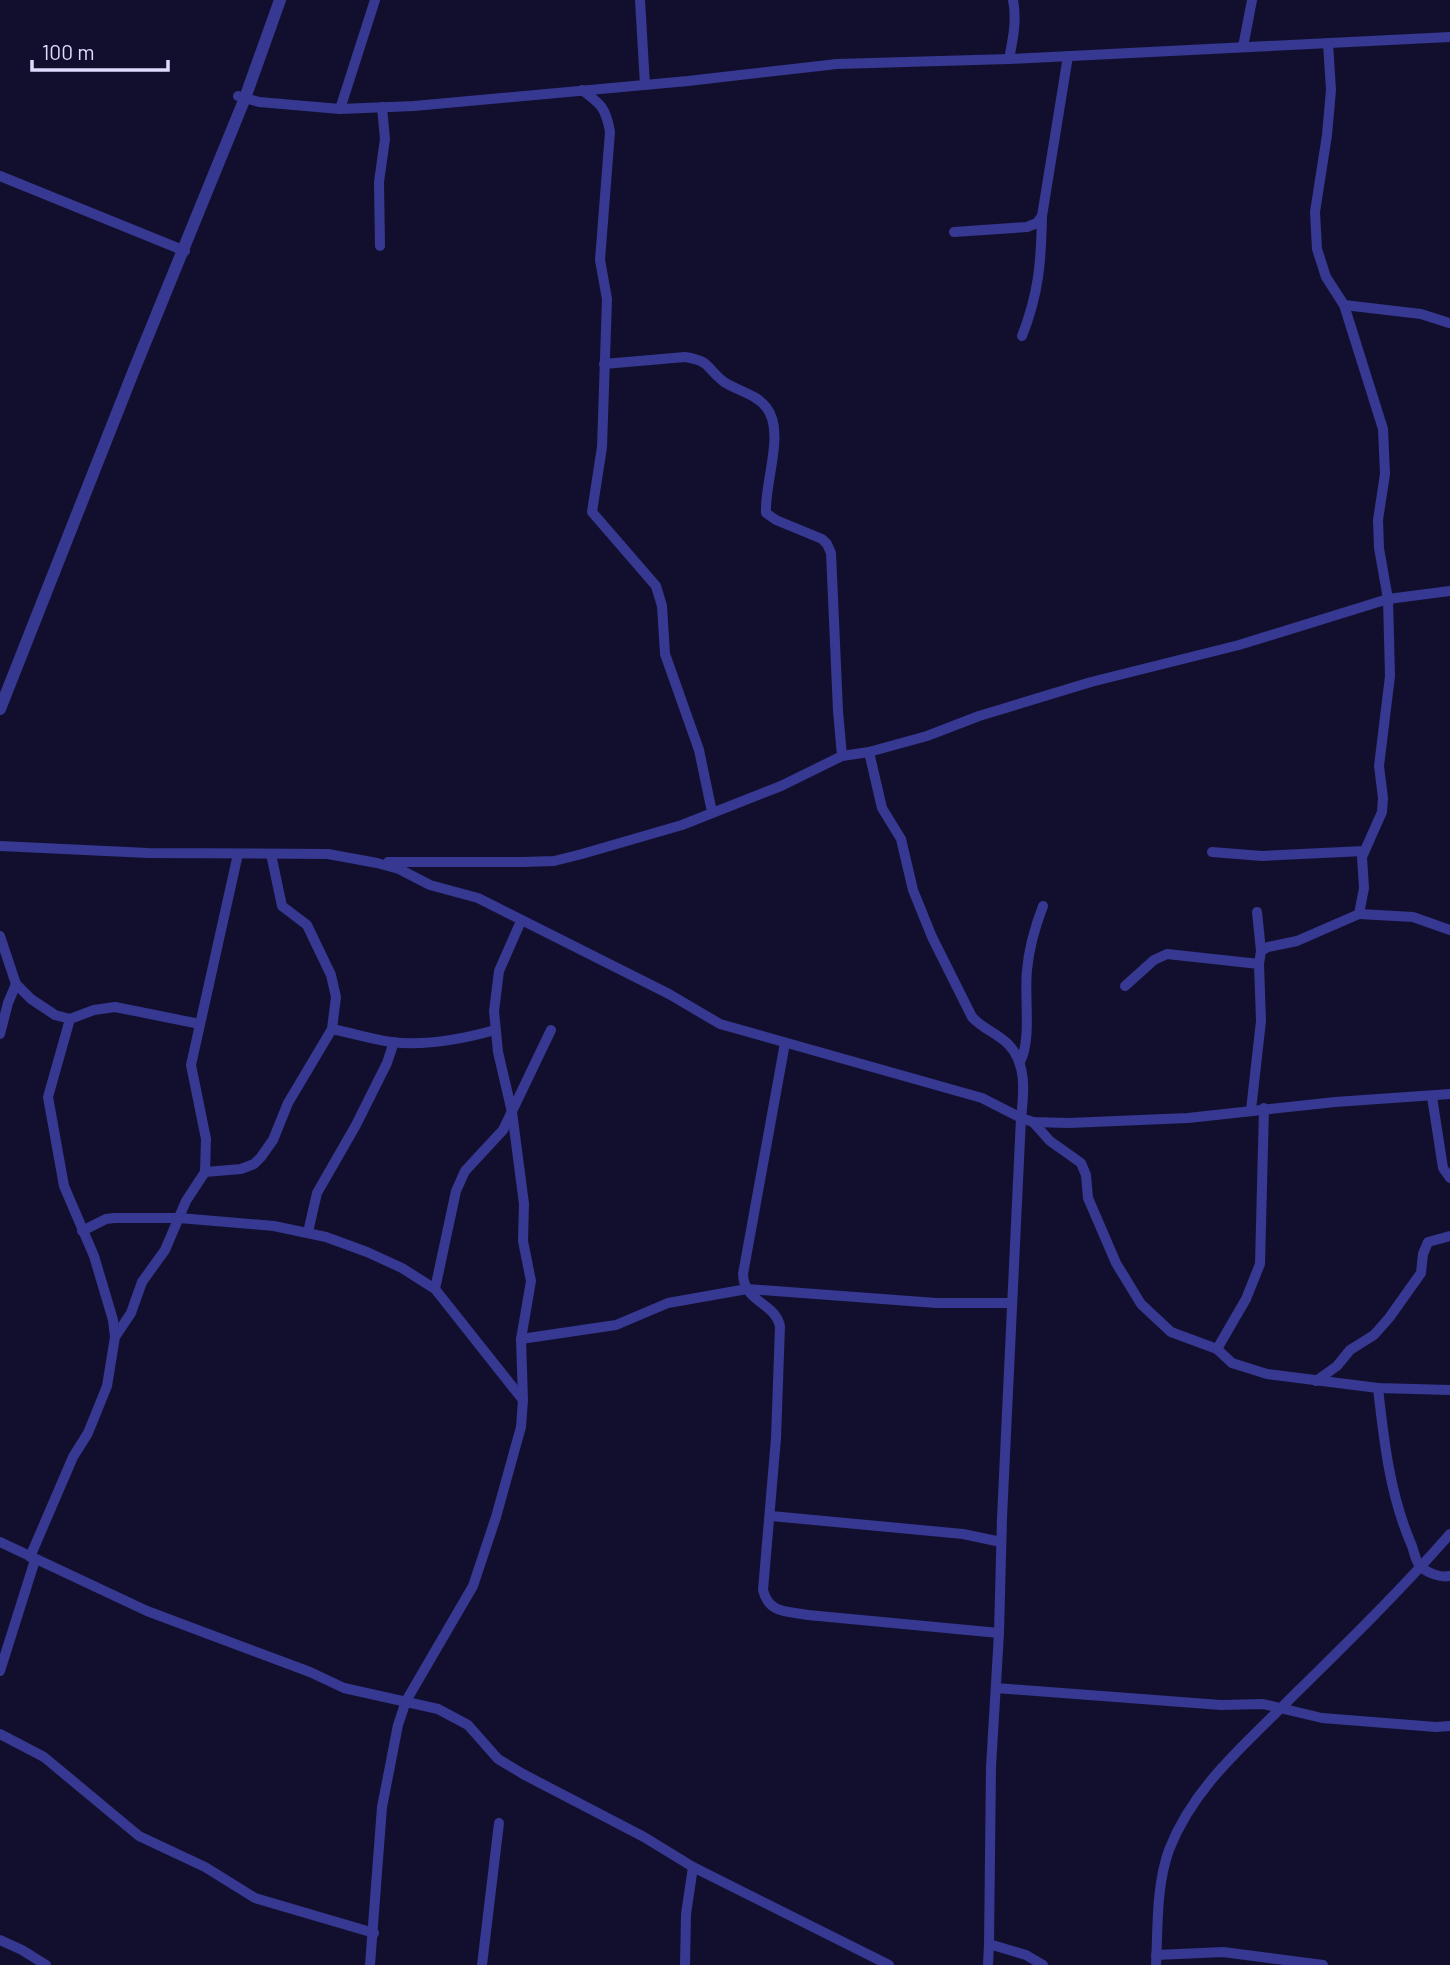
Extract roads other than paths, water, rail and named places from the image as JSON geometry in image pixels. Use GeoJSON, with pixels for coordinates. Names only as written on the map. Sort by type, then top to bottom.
{"type":"FeatureCollection","features":[{"type":"Feature","properties":{"kind":"street"},"geometry":{"type":"LineString","coordinates":[[0,709],[278,0]]}},
{"type":"Feature","properties":{"kind":"street"},"geometry":{"type":"LineString","coordinates":[[340,109],[375,0]]}},
{"type":"Feature","properties":{"kind":"street"},"geometry":{"type":"LineString","coordinates":[[640,0],[645,85]]}},
{"type":"Feature","properties":{"kind":"street"},"geometry":{"type":"LineString","coordinates":[[1009,59],[1016,13],[1013,0]]}},
{"type":"Feature","properties":{"kind":"street"},"geometry":{"type":"LineString","coordinates":[[1243,47],[1252,0]]}},
{"type":"Feature","properties":{"kind":"street"},"geometry":{"type":"LineString","coordinates":[[242,97],[270,103],[340,109],[382,107],[645,85],[837,64],[1009,59],[1450,37]]}},
{"type":"Feature","properties":{"kind":"street"},"geometry":{"type":"LineString","coordinates":[[1328,43],[1331,90],[1315,212],[1317,248],[1326,277],[1344,305],[1383,429],[1385,474],[1378,530],[1388,599],[1390,676],[1379,766],[1383,798],[1382,812],[1361,862],[1363,897],[1359,914]]}},
{"type":"Feature","properties":{"kind":"street"},"geometry":{"type":"LineString","coordinates":[[1022,336],[1034,305],[1039,273],[1042,216],[1068,56]]}},
{"type":"Feature","properties":{"kind":"street"},"geometry":{"type":"LineString","coordinates":[[582,90],[606,112],[610,132],[600,260],[607,299],[602,447],[592,512],[656,586],[662,606],[665,654],[699,750],[712,812]]}},
{"type":"Feature","properties":{"kind":"street"},"geometry":{"type":"LineString","coordinates":[[380,246],[379,182],[385,139],[382,107]]}},
{"type":"Feature","properties":{"kind":"street"},"geometry":{"type":"LineString","coordinates":[[0,176],[181,249]]}},
{"type":"Feature","properties":{"kind":"street"},"geometry":{"type":"LineString","coordinates":[[954,232],[1027,227],[1037,223],[1042,216]]}},
{"type":"Feature","properties":{"kind":"street"},"geometry":{"type":"LineString","coordinates":[[1344,305],[1421,314],[1449,323]]}},
{"type":"Feature","properties":{"kind":"street"},"geometry":{"type":"LineString","coordinates":[[604,364],[685,357],[695,359],[710,366],[727,384],[766,406],[772,416],[775,433],[766,513],[776,520],[822,539],[831,553],[842,756]]}},
{"type":"Feature","properties":{"kind":"street"},"geometry":{"type":"LineString","coordinates":[[377,863],[554,861],[682,825],[781,786],[842,756],[869,752],[927,736],[979,716],[1091,682],[1238,645],[1388,599],[1450,591]]}},
{"type":"Feature","properties":{"kind":"street"},"geometry":{"type":"LineString","coordinates":[[869,752],[882,808],[901,839],[914,890],[932,937],[972,1017],[1007,1043],[1020,1062],[1023,1076],[991,1767],[988,1965]]}},
{"type":"Feature","properties":{"kind":"street"},"geometry":{"type":"LineString","coordinates":[[0,846],[148,853],[328,854],[377,863],[399,869],[430,885],[478,898],[668,994],[711,1020],[982,1098],[1033,1122],[1188,1118],[1264,1108],[1450,1094]]}},
{"type":"Feature","properties":{"kind":"street"},"geometry":{"type":"LineString","coordinates":[[1212,852],[1275,856],[1364,851]]}},
{"type":"Feature","properties":{"kind":"street"},"geometry":{"type":"LineString","coordinates":[[115,1337],[131,1313],[142,1282],[165,1250],[186,1201],[205,1172],[206,1139],[191,1070],[194,1044],[201,1024],[238,854]]}},
{"type":"Feature","properties":{"kind":"street"},"geometry":{"type":"LineString","coordinates":[[205,1172],[241,1169],[254,1164],[261,1157],[273,1140],[288,1103],[332,1029],[335,1012],[334,984],[307,925],[282,906],[271,854]]}},
{"type":"Feature","properties":{"kind":"street"},"geometry":{"type":"LineString","coordinates":[[1020,1062],[1027,1044],[1025,1003],[1032,934],[1043,906]]}},
{"type":"Feature","properties":{"kind":"street"},"geometry":{"type":"LineString","coordinates":[[1251,1110],[1261,1021],[1261,951],[1257,912]]}},
{"type":"Feature","properties":{"kind":"street"},"geometry":{"type":"LineString","coordinates":[[1261,951],[1297,941],[1359,914],[1413,917],[1450,930]]}},
{"type":"Feature","properties":{"kind":"street"},"geometry":{"type":"LineString","coordinates":[[370,1965],[382,1807],[393,1746],[406,1701],[473,1586],[521,1427],[521,1339],[531,1281],[523,1241],[523,1203],[512,1112],[498,1052],[494,1001],[499,971],[522,921]]}},
{"type":"Feature","properties":{"kind":"street"},"geometry":{"type":"LineString","coordinates":[[0,936],[16,985],[55,1015],[70,1019],[94,1010],[115,1007],[201,1024]]}},
{"type":"Feature","properties":{"kind":"street"},"geometry":{"type":"LineString","coordinates":[[1125,986],[1154,960],[1167,954],[1259,964]]}},
{"type":"Feature","properties":{"kind":"street"},"geometry":{"type":"LineString","coordinates":[[0,1034],[16,985]]}},
{"type":"Feature","properties":{"kind":"street"},"geometry":{"type":"LineString","coordinates":[[0,1671],[33,1559],[73,1457],[88,1433],[107,1386],[115,1337],[99,1271],[64,1186],[48,1097],[70,1019]]}},
{"type":"Feature","properties":{"kind":"street"},"geometry":{"type":"LineString","coordinates":[[332,1029],[394,1042],[430,1042],[495,1030]]}},
{"type":"Feature","properties":{"kind":"street"},"geometry":{"type":"LineString","coordinates":[[435,1289],[456,1191],[465,1171],[497,1137],[512,1112],[551,1030]]}},
{"type":"Feature","properties":{"kind":"street"},"geometry":{"type":"LineString","coordinates":[[307,1232],[317,1193],[356,1125],[387,1063],[394,1042]]}},
{"type":"Feature","properties":{"kind":"street"},"geometry":{"type":"LineString","coordinates":[[785,1043],[743,1273],[747,1289],[758,1301],[776,1313],[780,1326],[771,1516],[764,1590],[767,1603],[771,1607],[808,1615],[999,1633]]}},
{"type":"Feature","properties":{"kind":"street"},"geometry":{"type":"LineString","coordinates":[[1432,1097],[1443,1168],[1450,1178]]}},
{"type":"Feature","properties":{"kind":"street"},"geometry":{"type":"LineString","coordinates":[[1217,1349],[1246,1299],[1259,1264],[1264,1108]]}},
{"type":"Feature","properties":{"kind":"street"},"geometry":{"type":"LineString","coordinates":[[1033,1122],[1050,1141],[1081,1163],[1086,1175],[1088,1198],[1116,1264],[1141,1304],[1171,1332],[1217,1349],[1232,1363],[1267,1374],[1378,1388],[1450,1390]]}},
{"type":"Feature","properties":{"kind":"street"},"geometry":{"type":"LineString","coordinates":[[82,1231],[106,1219],[179,1218],[274,1226],[307,1232],[368,1252],[402,1268],[435,1289],[523,1401]]}},
{"type":"Feature","properties":{"kind":"street"},"geometry":{"type":"LineString","coordinates":[[1316,1381],[1336,1366],[1350,1350],[1374,1335],[1390,1318],[1421,1273],[1427,1242],[1450,1236]]}},
{"type":"Feature","properties":{"kind":"street"},"geometry":{"type":"LineString","coordinates":[[521,1339],[616,1325],[657,1306],[682,1299],[747,1289],[936,1303],[1012,1303]]}},
{"type":"Feature","properties":{"kind":"street"},"geometry":{"type":"LineString","coordinates":[[1378,1388],[1385,1453],[1405,1529],[1420,1567],[1437,1576],[1450,1576]]}},
{"type":"Feature","properties":{"kind":"street"},"geometry":{"type":"LineString","coordinates":[[771,1516],[963,1534],[1001,1542]]}},
{"type":"Feature","properties":{"kind":"street"},"geometry":{"type":"LineString","coordinates":[[1323,1965],[1223,1952],[1156,1960],[1158,1905],[1163,1869],[1176,1832],[1215,1774],[1450,1534]]}},
{"type":"Feature","properties":{"kind":"street"},"geometry":{"type":"LineString","coordinates":[[0,1542],[147,1611],[302,1669],[344,1688],[438,1709],[458,1719],[477,1734],[498,1759],[644,1837],[693,1867],[889,1965]]}},
{"type":"Feature","properties":{"kind":"street"},"geometry":{"type":"LineString","coordinates":[[996,1688],[1205,1704],[1263,1704],[1322,1718],[1450,1726]]}},
{"type":"Feature","properties":{"kind":"street"},"geometry":{"type":"LineString","coordinates":[[0,1734],[44,1757],[139,1836],[205,1867],[255,1898],[374,1933]]}},
{"type":"Feature","properties":{"kind":"street"},"geometry":{"type":"LineString","coordinates":[[482,1965],[499,1823]]}},
{"type":"Feature","properties":{"kind":"street"},"geometry":{"type":"LineString","coordinates":[[685,1965],[686,1914],[693,1867]]}},
{"type":"Feature","properties":{"kind":"street"},"geometry":{"type":"LineString","coordinates":[[0,1940],[46,1965]]}},
{"type":"Feature","properties":{"kind":"street"},"geometry":{"type":"LineString","coordinates":[[989,1944],[1026,1955],[1043,1965]]}}]}
